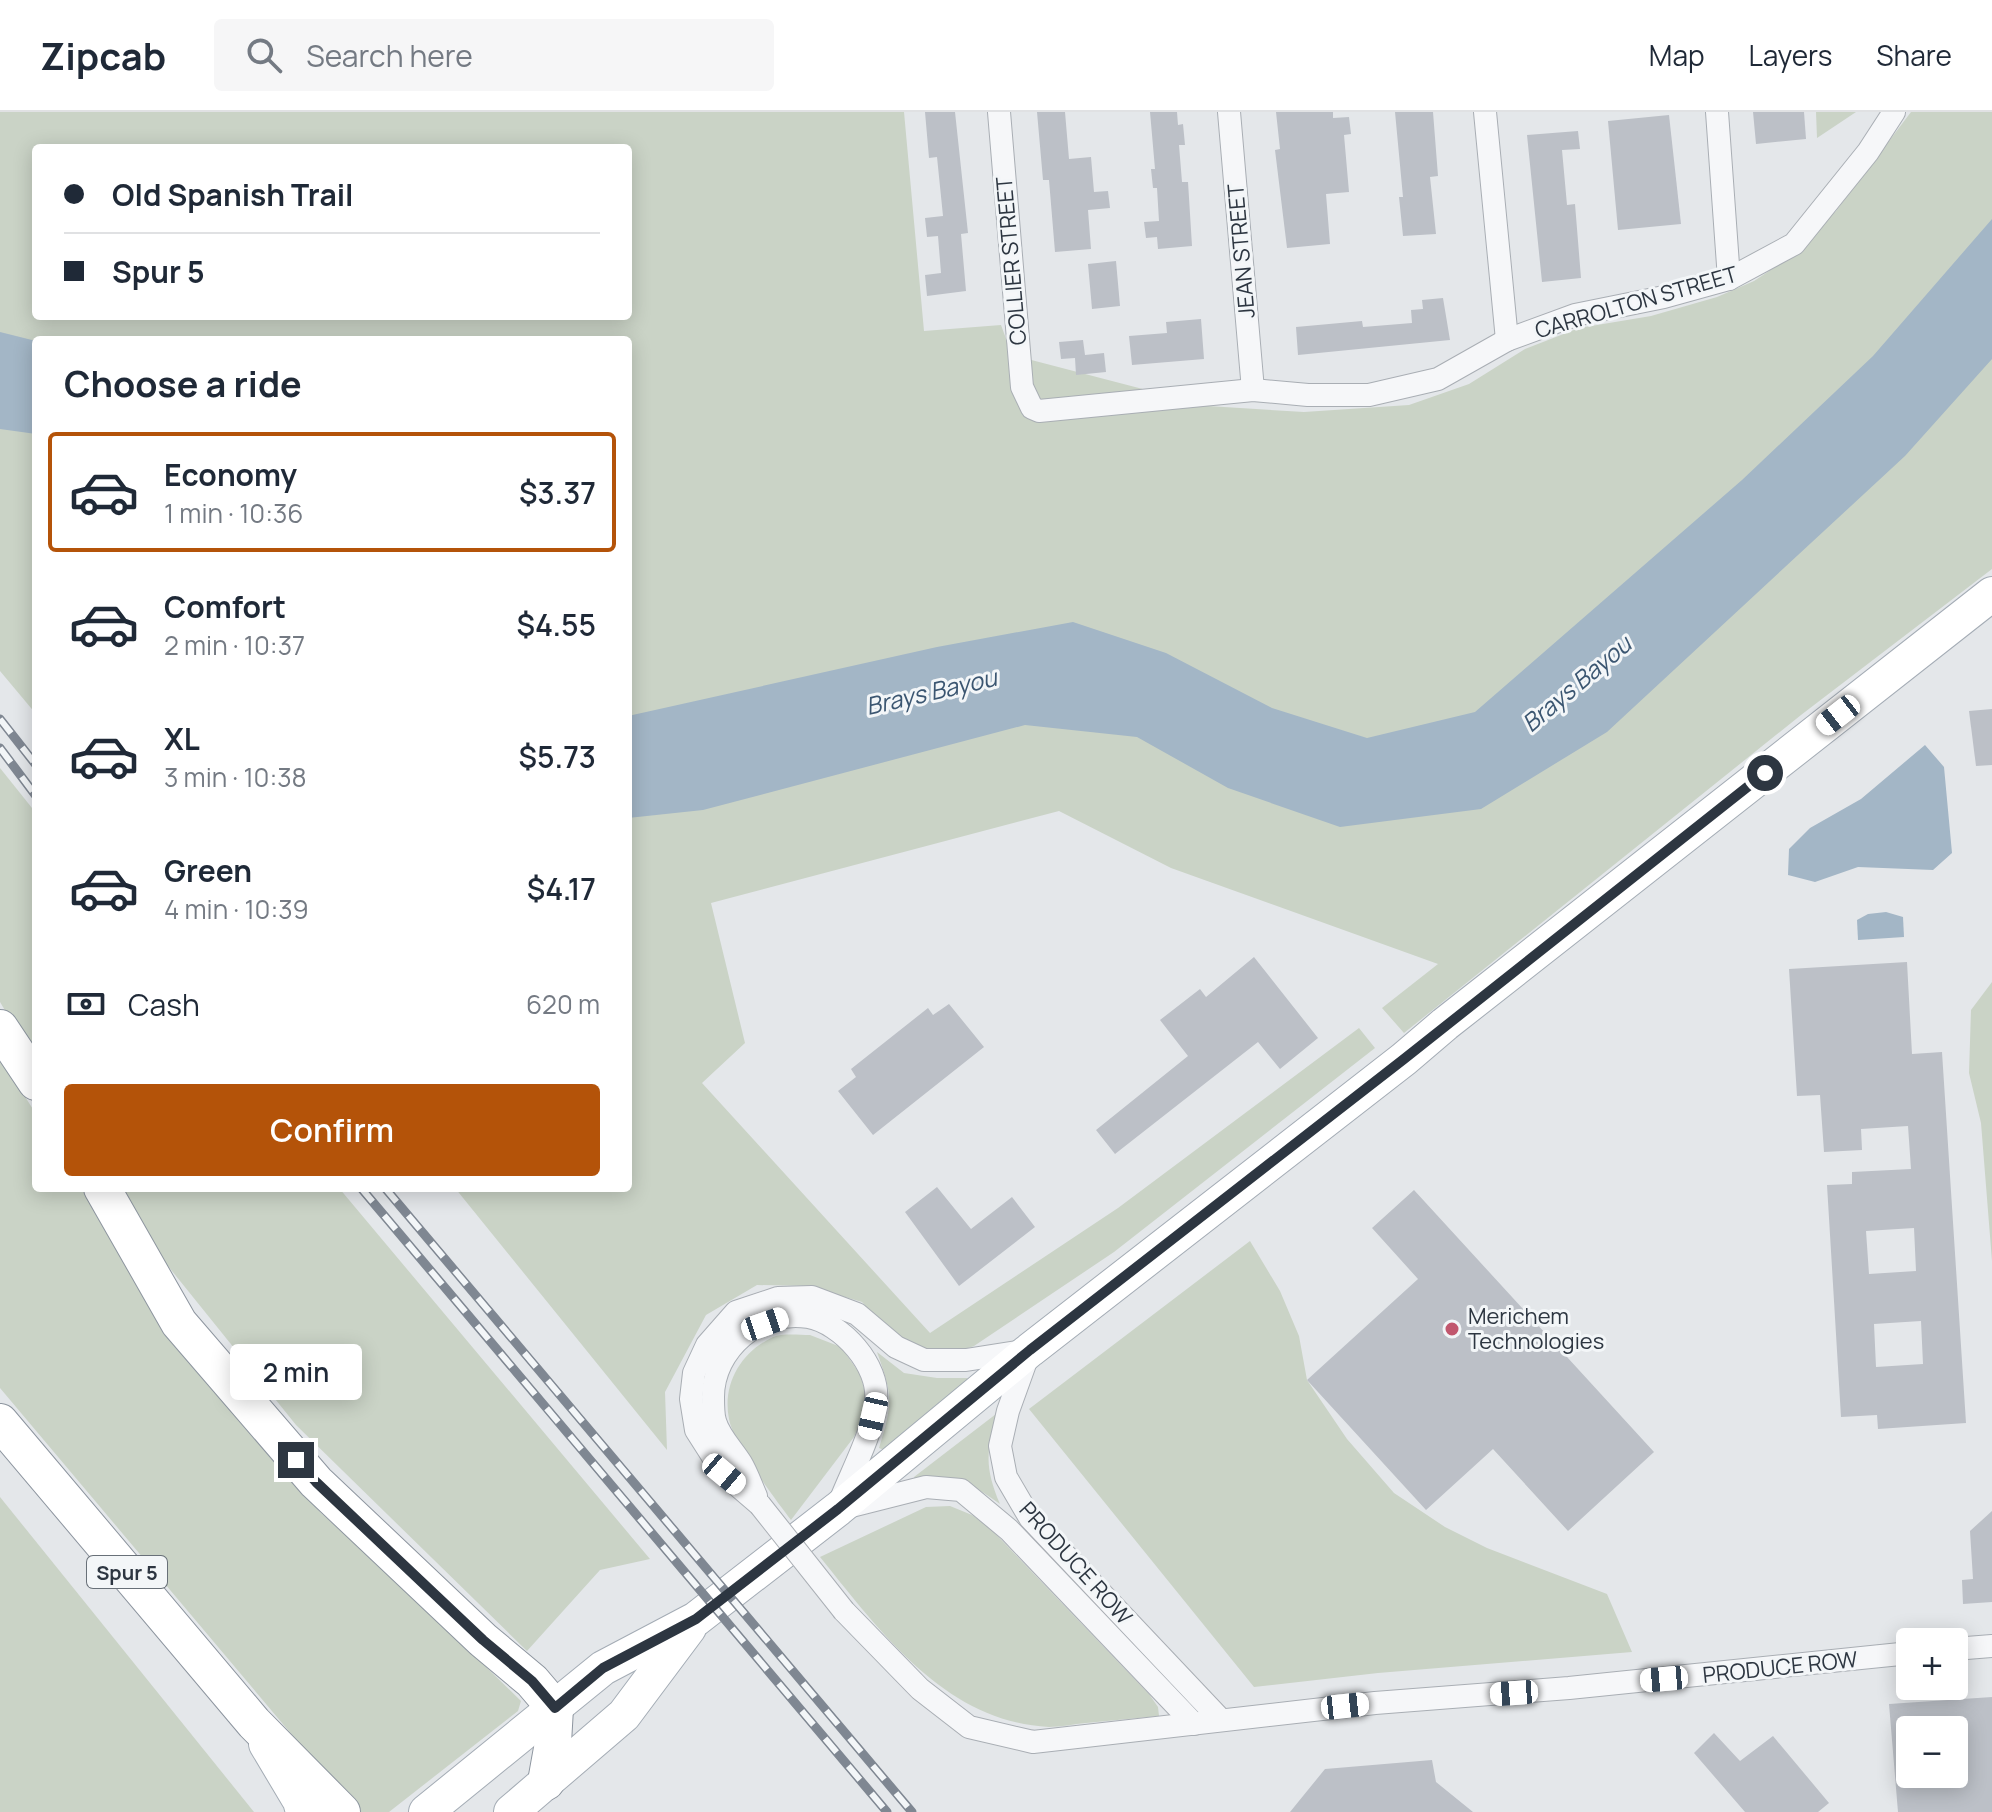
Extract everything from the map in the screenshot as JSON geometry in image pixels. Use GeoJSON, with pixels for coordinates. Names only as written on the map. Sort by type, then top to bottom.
{"type":"FeatureCollection","features":[{"type":"Feature","properties":{"kind":"highway"},"geometry":{"type":"LineString","coordinates":[[0,1028],[32,1076]]}},
{"type":"Feature","properties":{"kind":"highway"},"geometry":{"type":"LineString","coordinates":[[104,1192],[179,1323],[316,1482],[483,1640],[532,1681],[555,1708],[546,1782]]}},
{"type":"Feature","properties":{"kind":"highway","name":"Spur 5"},"geometry":{"type":"LineString","coordinates":[[0,1422],[254,1723],[342,1812]]}},
{"type":"Feature","properties":{"kind":"main road"},"geometry":{"type":"LineString","coordinates":[[426,1812],[603,1668],[696,1619],[838,1509],[1030,1350],[1992,594]]}},
{"type":"Feature","properties":{"kind":"main road"},"geometry":{"type":"LineString","coordinates":[[511,1812],[624,1715],[696,1619]]}},
{"type":"Feature","properties":{"kind":"main road"},"geometry":{"type":"LineString","coordinates":[[254,1723],[300,1801],[303,1812]]}},
{"type":"Feature","properties":{"kind":"street","name":"COLLIER STREET"},"geometry":{"type":"LineString","coordinates":[[999,112],[1022,387],[1032,408]]}},
{"type":"Feature","properties":{"kind":"street","name":"JEAN STREET"},"geometry":{"type":"LineString","coordinates":[[1229,112],[1253,390]]}},
{"type":"Feature","properties":{"kind":"street"},"geometry":{"type":"LineString","coordinates":[[1485,112],[1507,340]]}},
{"type":"Feature","properties":{"kind":"street"},"geometry":{"type":"LineString","coordinates":[[1717,112],[1729,279]]}},
{"type":"Feature","properties":{"kind":"street","name":"CARROLTON STREET"},"geometry":{"type":"LineString","coordinates":[[1032,408],[1053,411],[1253,390],[1308,395],[1369,395],[1438,379],[1507,340],[1575,315],[1664,297],[1729,279],[1794,244],[1868,152],[1894,112]]}},
{"type":"Feature","properties":{"kind":"street","name":"PRODUCE ROW"},"geometry":{"type":"LineString","coordinates":[[1221,1720],[1030,1518],[1006,1477],[1000,1446],[1008,1411],[1030,1350],[966,1360],[924,1360],[896,1347],[857,1314],[812,1297],[778,1298],[736,1312],[707,1345],[694,1373],[691,1399],[696,1430],[724,1474],[760,1505],[844,1611],[920,1689],[969,1727],[1033,1742],[1375,1703],[1569,1688],[1896,1654]]}},
{"type":"Feature","properties":{"kind":"street","name":"PRODUCE ROW"},"geometry":{"type":"LineString","coordinates":[[760,1505],[742,1465],[715,1422],[715,1376],[724,1356],[748,1329],[782,1318],[809,1317],[847,1336],[867,1361],[877,1398],[869,1434],[838,1509]]}},
{"type":"Feature","properties":{"kind":"street","name":"PRODUCE ROW"},"geometry":{"type":"LineString","coordinates":[[838,1509],[926,1487],[961,1490],[1009,1530],[1194,1724]]}},
{"type":"Feature","properties":{"kind":"street"},"geometry":{"type":"LineString","coordinates":[[1968,1648],[1992,1646]]}},
{"type":"Feature","properties":{"kind":"shaded area"},"geometry":{"type":"Polygon","coordinates":[[[0,112],[904,112],[924,331],[1001,325],[1012,355],[1208,406],[1304,412],[1409,405],[1469,384],[1525,349],[1579,328],[1651,316],[1717,297],[1754,281],[1790,257],[1836,211],[1911,112],[1992,112],[1992,569],[1801,715],[1404,1033],[1382,1008],[1438,964],[1171,868],[1059,811],[711,903],[745,1043],[702,1083],[930,1333],[1118,1208],[1359,1028],[1375,1048],[1114,1252],[974,1346],[942,1357],[894,1339],[862,1302],[808,1286],[757,1285],[706,1315],[665,1392],[667,1450],[458,1192],[632,1192],[632,336],[32,336],[32,709],[0,671],[0,112]]]}},
{"type":"Feature","properties":{"kind":"shaded area"},"geometry":{"type":"Polygon","coordinates":[[[1816,112],[1856,112],[1817,138],[1816,112]]]}},
{"type":"Feature","properties":{"kind":"shaded area"},"geometry":{"type":"Polygon","coordinates":[[[0,768],[32,808],[32,1055],[0,1002],[0,768]]]}},
{"type":"Feature","properties":{"kind":"shaded area"},"geometry":{"type":"Polygon","coordinates":[[[1992,982],[1992,1261],[1981,1123],[1969,1073],[1971,1010],[1992,982]]]}},
{"type":"Feature","properties":{"kind":"shaded area"},"geometry":{"type":"Polygon","coordinates":[[[0,1057],[32,1108],[32,1192],[83,1192],[142,1288],[222,1393],[321,1513],[414,1597],[521,1701],[518,1711],[389,1812],[357,1812],[0,1388],[0,1057]]]}},
{"type":"Feature","properties":{"kind":"shaded area"},"geometry":{"type":"Polygon","coordinates":[[[115,1192],[342,1192],[650,1559],[600,1570],[527,1651],[296,1425],[139,1230],[115,1192]]]}},
{"type":"Feature","properties":{"kind":"shaded area"},"geometry":{"type":"Polygon","coordinates":[[[1250,1241],[1280,1291],[1299,1336],[1307,1380],[1347,1439],[1394,1493],[1445,1527],[1487,1548],[1607,1594],[1632,1652],[1378,1673],[1254,1687],[1029,1409],[1250,1241]]]}},
{"type":"Feature","properties":{"kind":"shaded area"},"geometry":{"type":"Polygon","coordinates":[[[781,1335],[810,1335],[841,1347],[860,1374],[868,1403],[854,1437],[791,1520],[738,1442],[729,1419],[728,1394],[736,1370],[762,1343],[781,1335]]]}},
{"type":"Feature","properties":{"kind":"shaded area"},"geometry":{"type":"Polygon","coordinates":[[[877,1352],[904,1373],[967,1378],[970,1382],[884,1450],[879,1448],[889,1400],[877,1352]]]}},
{"type":"Feature","properties":{"kind":"shaded area"},"geometry":{"type":"Polygon","coordinates":[[[996,1414],[989,1469],[1000,1504],[978,1489],[960,1482],[915,1482],[914,1477],[996,1414]]]}},
{"type":"Feature","properties":{"kind":"shaded area"},"geometry":{"type":"Polygon","coordinates":[[[0,1497],[254,1812],[0,1812],[0,1497]]]}},
{"type":"Feature","properties":{"kind":"shaded area"},"geometry":{"type":"Polygon","coordinates":[[[950,1506],[972,1515],[989,1527],[1149,1694],[1158,1707],[1159,1716],[1049,1727],[1012,1721],[978,1709],[947,1691],[918,1668],[866,1614],[820,1557],[926,1507],[950,1506]]]}},
{"type":"Feature","properties":{"kind":"water","name":"Brays Bayou"},"geometry":{"type":"Polygon","coordinates":[[[1992,219],[1992,359],[1905,456],[1607,732],[1481,809],[1340,827],[1228,788],[1137,737],[1025,725],[703,810],[632,818],[632,715],[937,647],[1073,622],[1166,653],[1272,708],[1367,738],[1475,712],[1742,480],[1873,356],[1992,219]]]}},
{"type":"Feature","properties":{"kind":"water"},"geometry":{"type":"Polygon","coordinates":[[[0,332],[32,340],[32,433],[0,429],[0,332]]]}},
{"type":"Feature","properties":{"kind":"water"},"geometry":{"type":"Polygon","coordinates":[[[1925,745],[1944,767],[1952,853],[1933,870],[1858,867],[1815,882],[1788,875],[1789,849],[1810,828],[1861,799],[1925,745]]]}},
{"type":"Feature","properties":{"kind":"water"},"geometry":{"type":"Polygon","coordinates":[[[1886,912],[1903,917],[1904,937],[1858,940],[1857,920],[1868,914],[1886,912]]]}},
{"type":"Feature","properties":{"kind":"building"},"geometry":{"type":"Polygon","coordinates":[[[925,112],[955,112],[968,233],[961,234],[966,291],[927,296],[925,275],[941,273],[938,236],[927,237],[925,218],[943,216],[937,157],[929,158],[925,112]]]}},
{"type":"Feature","properties":{"kind":"building"},"geometry":{"type":"Polygon","coordinates":[[[1037,112],[1065,112],[1069,159],[1091,157],[1094,192],[1108,191],[1110,208],[1088,210],[1091,249],[1055,252],[1049,180],[1043,180],[1037,112]]]}},
{"type":"Feature","properties":{"kind":"building"},"geometry":{"type":"Polygon","coordinates":[[[1150,112],[1177,112],[1178,125],[1183,124],[1185,145],[1179,145],[1182,182],[1188,182],[1192,246],[1158,249],[1157,237],[1146,238],[1144,222],[1159,221],[1157,188],[1153,188],[1151,169],[1155,169],[1150,112]]]}},
{"type":"Feature","properties":{"kind":"building"},"geometry":{"type":"Polygon","coordinates":[[[1276,112],[1333,112],[1333,118],[1349,117],[1351,134],[1344,135],[1349,192],[1326,194],[1330,244],[1287,248],[1275,150],[1280,149],[1276,112]]]}},
{"type":"Feature","properties":{"kind":"building"},"geometry":{"type":"Polygon","coordinates":[[[1395,112],[1433,112],[1438,176],[1430,177],[1436,234],[1403,236],[1399,197],[1403,197],[1395,112]]]}},
{"type":"Feature","properties":{"kind":"building"},"geometry":{"type":"Polygon","coordinates":[[[1753,112],[1804,112],[1806,139],[1756,144],[1753,112]]]}},
{"type":"Feature","properties":{"kind":"building"},"geometry":{"type":"Polygon","coordinates":[[[1669,115],[1681,224],[1618,230],[1608,121],[1669,115]]]}},
{"type":"Feature","properties":{"kind":"building"},"geometry":{"type":"Polygon","coordinates":[[[1578,131],[1580,149],[1562,150],[1567,205],[1575,204],[1581,278],[1542,282],[1527,135],[1578,131]]]}},
{"type":"Feature","properties":{"kind":"building"},"geometry":{"type":"Polygon","coordinates":[[[1116,261],[1120,306],[1092,309],[1088,264],[1116,261]]]}},
{"type":"Feature","properties":{"kind":"building"},"geometry":{"type":"Polygon","coordinates":[[[1443,298],[1450,340],[1298,355],[1296,327],[1362,321],[1363,327],[1412,323],[1411,310],[1423,309],[1422,300],[1443,298]]]}},
{"type":"Feature","properties":{"kind":"building"},"geometry":{"type":"Polygon","coordinates":[[[1201,319],[1204,359],[1132,365],[1129,336],[1167,333],[1166,322],[1201,319]]]}},
{"type":"Feature","properties":{"kind":"building"},"geometry":{"type":"Polygon","coordinates":[[[1083,340],[1085,355],[1104,353],[1106,372],[1076,375],[1075,358],[1061,359],[1059,342],[1083,340]]]}},
{"type":"Feature","properties":{"kind":"building"},"geometry":{"type":"Polygon","coordinates":[[[1992,709],[1992,765],[1976,766],[1969,711],[1992,709]]]}},
{"type":"Feature","properties":{"kind":"building"},"geometry":{"type":"Polygon","coordinates":[[[1254,957],[1318,1038],[1280,1069],[1258,1042],[1115,1154],[1096,1130],[1188,1056],[1160,1020],[1200,989],[1206,997],[1254,957]]]}},
{"type":"Feature","properties":{"kind":"building"},"geometry":{"type":"Polygon","coordinates":[[[1907,962],[1912,1054],[1942,1052],[1966,1423],[1878,1429],[1877,1415],[1841,1417],[1827,1185],[1852,1184],[1852,1172],[1911,1169],[1908,1126],[1861,1129],[1862,1150],[1824,1152],[1820,1095],[1797,1096],[1789,969],[1907,962]],[[1914,1228],[1866,1231],[1869,1274],[1916,1271],[1914,1228]],[[1921,1321],[1874,1324],[1876,1367],[1923,1364],[1921,1321]]]}},
{"type":"Feature","properties":{"kind":"building"},"geometry":{"type":"Polygon","coordinates":[[[949,1004],[984,1047],[873,1135],[838,1091],[856,1077],[851,1069],[928,1008],[933,1015],[949,1004]]]}},
{"type":"Feature","properties":{"kind":"building"},"geometry":{"type":"Polygon","coordinates":[[[937,1187],[971,1229],[1012,1197],[1035,1227],[959,1286],[905,1212],[937,1187]]]}},
{"type":"Feature","properties":{"kind":"building","name":"Merichem Technologies"},"geometry":{"type":"Polygon","coordinates":[[[1414,1190],[1654,1452],[1568,1531],[1493,1449],[1426,1510],[1307,1380],[1418,1279],[1372,1228],[1414,1190]]]}},
{"type":"Feature","properties":{"kind":"building"},"geometry":{"type":"Polygon","coordinates":[[[1992,1511],[1992,1602],[1963,1604],[1962,1580],[1973,1579],[1970,1531],[1992,1511]]]}},
{"type":"Feature","properties":{"kind":"building"},"geometry":{"type":"Polygon","coordinates":[[[1992,1697],[1992,1812],[1898,1812],[1889,1704],[1992,1697]]]}},
{"type":"Feature","properties":{"kind":"building"},"geometry":{"type":"Polygon","coordinates":[[[1714,1733],[1740,1761],[1773,1736],[1829,1803],[1818,1812],[1745,1812],[1694,1753],[1714,1733]]]}},
{"type":"Feature","properties":{"kind":"building"},"geometry":{"type":"Polygon","coordinates":[[[1432,1760],[1436,1782],[1473,1812],[1290,1812],[1325,1769],[1432,1760]]]}},
{"type":"Feature","properties":{"kind":"railway"},"geometry":{"type":"LineString","coordinates":[[0,719],[32,760]]}},
{"type":"Feature","properties":{"kind":"railway"},"geometry":{"type":"LineString","coordinates":[[0,748],[32,791]]}},
{"type":"Feature","properties":{"kind":"railway"},"geometry":{"type":"LineString","coordinates":[[364,1192],[887,1812]]}},
{"type":"Feature","properties":{"kind":"railway"},"geometry":{"type":"LineString","coordinates":[[388,1192],[912,1812]]}},
{"type":"Feature","properties":{"kind":"place","name":"Merichem Technologies"},"geometry":{"type":"Point","coordinates":[1452,1329]}},
{"type":"Feature","properties":{"kind":"route"},"geometry":{"type":"LineString","coordinates":[[296,1460],[483,1640],[532,1681],[555,1708],[603,1668],[696,1619],[838,1509],[1030,1350],[1765,773]]}}]}
